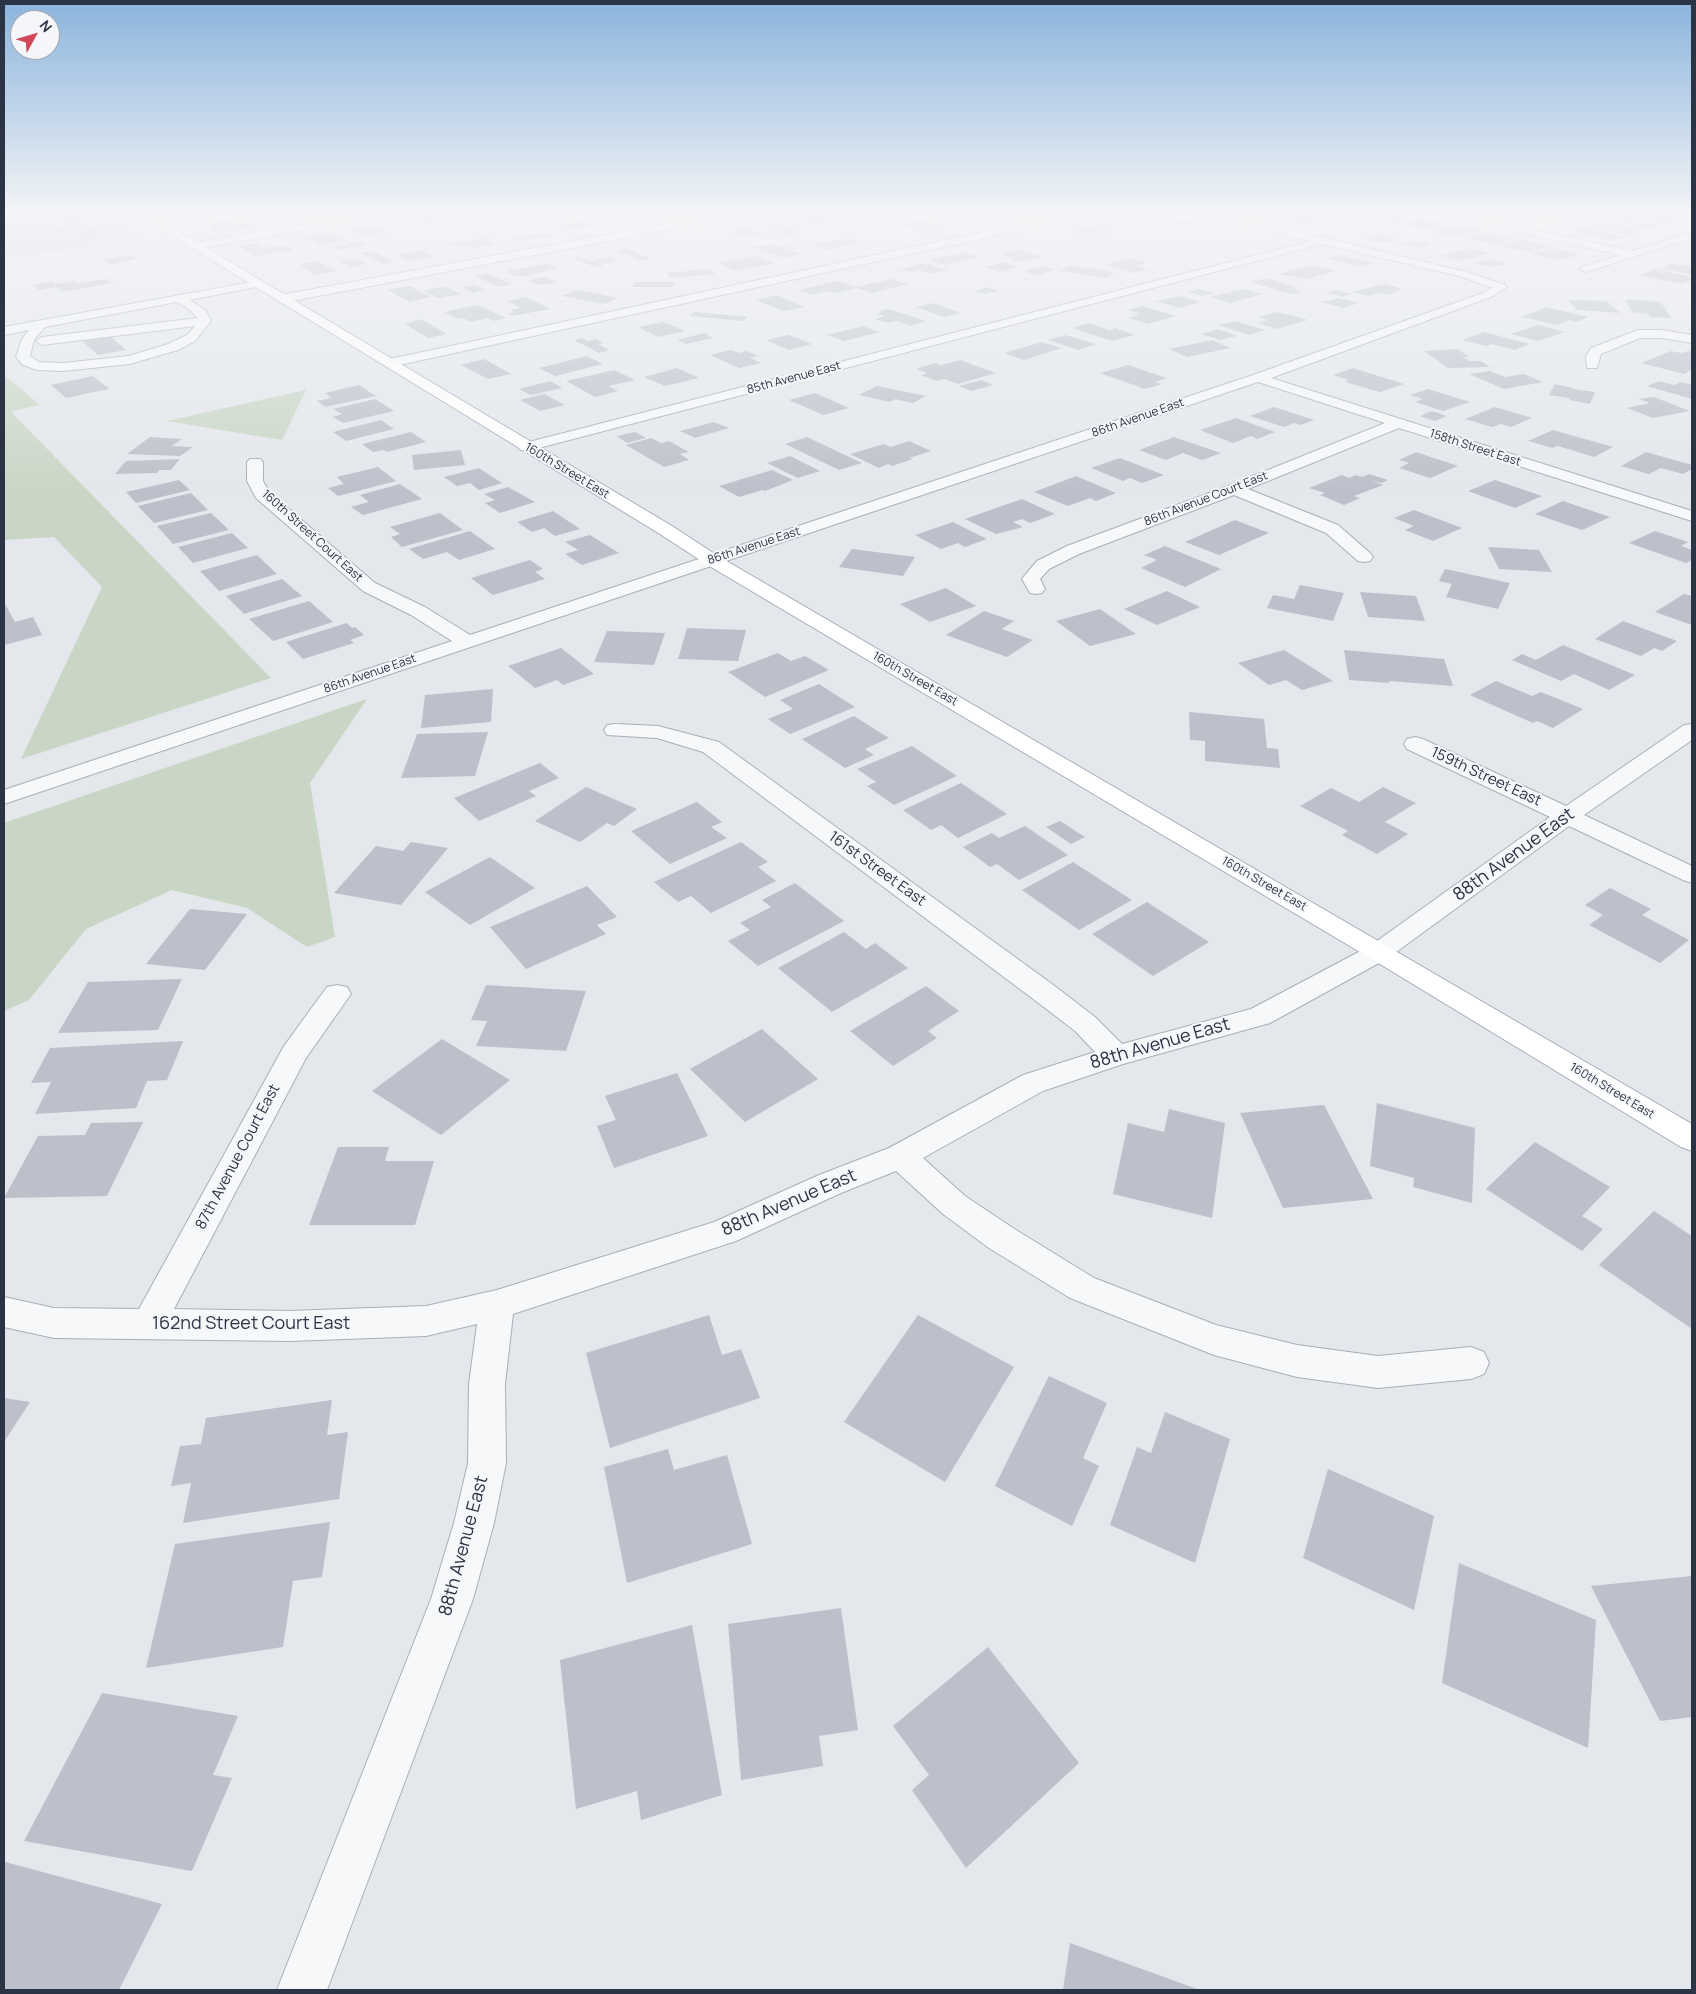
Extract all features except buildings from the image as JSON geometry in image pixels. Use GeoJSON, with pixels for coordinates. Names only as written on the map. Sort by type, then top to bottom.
{"type":"FeatureCollection","features":[{"type":"Feature","properties":{"kind":"main road","name":"160th Street East"},"geometry":{"type":"LineString","coordinates":[[293,306],[658,525],[712,560],[1379,952],[1692,1139]]}},
{"type":"Feature","properties":{"kind":"street"},"geometry":{"type":"LineString","coordinates":[[4,332],[140,306]]}},
{"type":"Feature","properties":{"kind":"street"},"geometry":{"type":"LineString","coordinates":[[192,306],[202,314],[205,321]]}},
{"type":"Feature","properties":{"kind":"street"},"geometry":{"type":"LineString","coordinates":[[390,363],[654,306]]}},
{"type":"Feature","properties":{"kind":"street","name":"85th Avenue East"},"geometry":{"type":"LineString","coordinates":[[526,447],[1069,306]]}},
{"type":"Feature","properties":{"kind":"street","name":"86th Avenue East"},"geometry":{"type":"LineString","coordinates":[[4,797],[1258,378],[1457,306]]}},
{"type":"Feature","properties":{"kind":"street"},"geometry":{"type":"LineString","coordinates":[[41,324],[26,343],[23,356],[28,362],[37,366],[62,367],[116,362],[173,347],[190,338],[205,321]]}},
{"type":"Feature","properties":{"kind":"street"},"geometry":{"type":"LineString","coordinates":[[26,343],[205,321]]}},
{"type":"Feature","properties":{"kind":"street"},"geometry":{"type":"LineString","coordinates":[[1592,365],[1592,356],[1596,350],[1623,338],[1648,333],[1692,338]]}},
{"type":"Feature","properties":{"kind":"street","name":"158th Street East"},"geometry":{"type":"LineString","coordinates":[[1258,378],[1692,516]]}},
{"type":"Feature","properties":{"kind":"street","name":"86th Avenue Court East"},"geometry":{"type":"LineString","coordinates":[[1036,589],[1032,579],[1043,565],[1073,550],[1234,489],[1398,423]]}},
{"type":"Feature","properties":{"kind":"street","name":"160th Street Court East"},"geometry":{"type":"LineString","coordinates":[[256,462],[255,481],[262,495],[369,587],[418,611],[468,642]]}},
{"type":"Feature","properties":{"kind":"street"},"geometry":{"type":"LineString","coordinates":[[1234,489],[1332,529],[1364,557]]}},
{"type":"Feature","properties":{"kind":"street","name":"161st Street East"},"geometry":{"type":"LineString","coordinates":[[615,730],[658,732],[710,747],[1042,991],[1085,1024],[1116,1056]]}},
{"type":"Feature","properties":{"kind":"street","name":"88th Avenue East"},"geometry":{"type":"LineString","coordinates":[[302,1990],[452,1599],[474,1523],[487,1464],[487,1384],[497,1305],[724,1232],[830,1184],[900,1156],[1033,1083],[1116,1056],[1260,1016],[1379,952],[1567,816],[1692,730]]}},
{"type":"Feature","properties":{"kind":"street","name":"159th Street East"},"geometry":{"type":"LineString","coordinates":[[1415,744],[1692,875]]}},
{"type":"Feature","properties":{"kind":"street","name":"87th Avenue Court East"},"geometry":{"type":"LineString","coordinates":[[148,1325],[294,1053],[337,994]]}},
{"type":"Feature","properties":{"kind":"street"},"geometry":{"type":"LineString","coordinates":[[900,1156],[954,1205],[1001,1238],[1082,1288],[1214,1340],[1297,1361],[1378,1372],[1470,1363]]}},
{"type":"Feature","properties":{"kind":"street","name":"162nd Street Court East"},"geometry":{"type":"LineString","coordinates":[[4,1312],[54,1324],[290,1326],[426,1321],[497,1305]]}},
{"type":"Feature","properties":{"kind":"green space"},"geometry":{"type":"Polygon","coordinates":[[[4,375],[40,405],[12,411],[15,416],[271,678],[21,759],[102,587],[54,537],[4,540],[4,375]]]}},
{"type":"Feature","properties":{"kind":"green space"},"geometry":{"type":"Polygon","coordinates":[[[306,390],[282,440],[167,421],[306,390]]]}},
{"type":"Feature","properties":{"kind":"green space"},"geometry":{"type":"Polygon","coordinates":[[[367,699],[310,783],[335,937],[307,947],[247,908],[172,890],[86,929],[29,1000],[4,1011],[4,823],[367,699]]]}}]}
